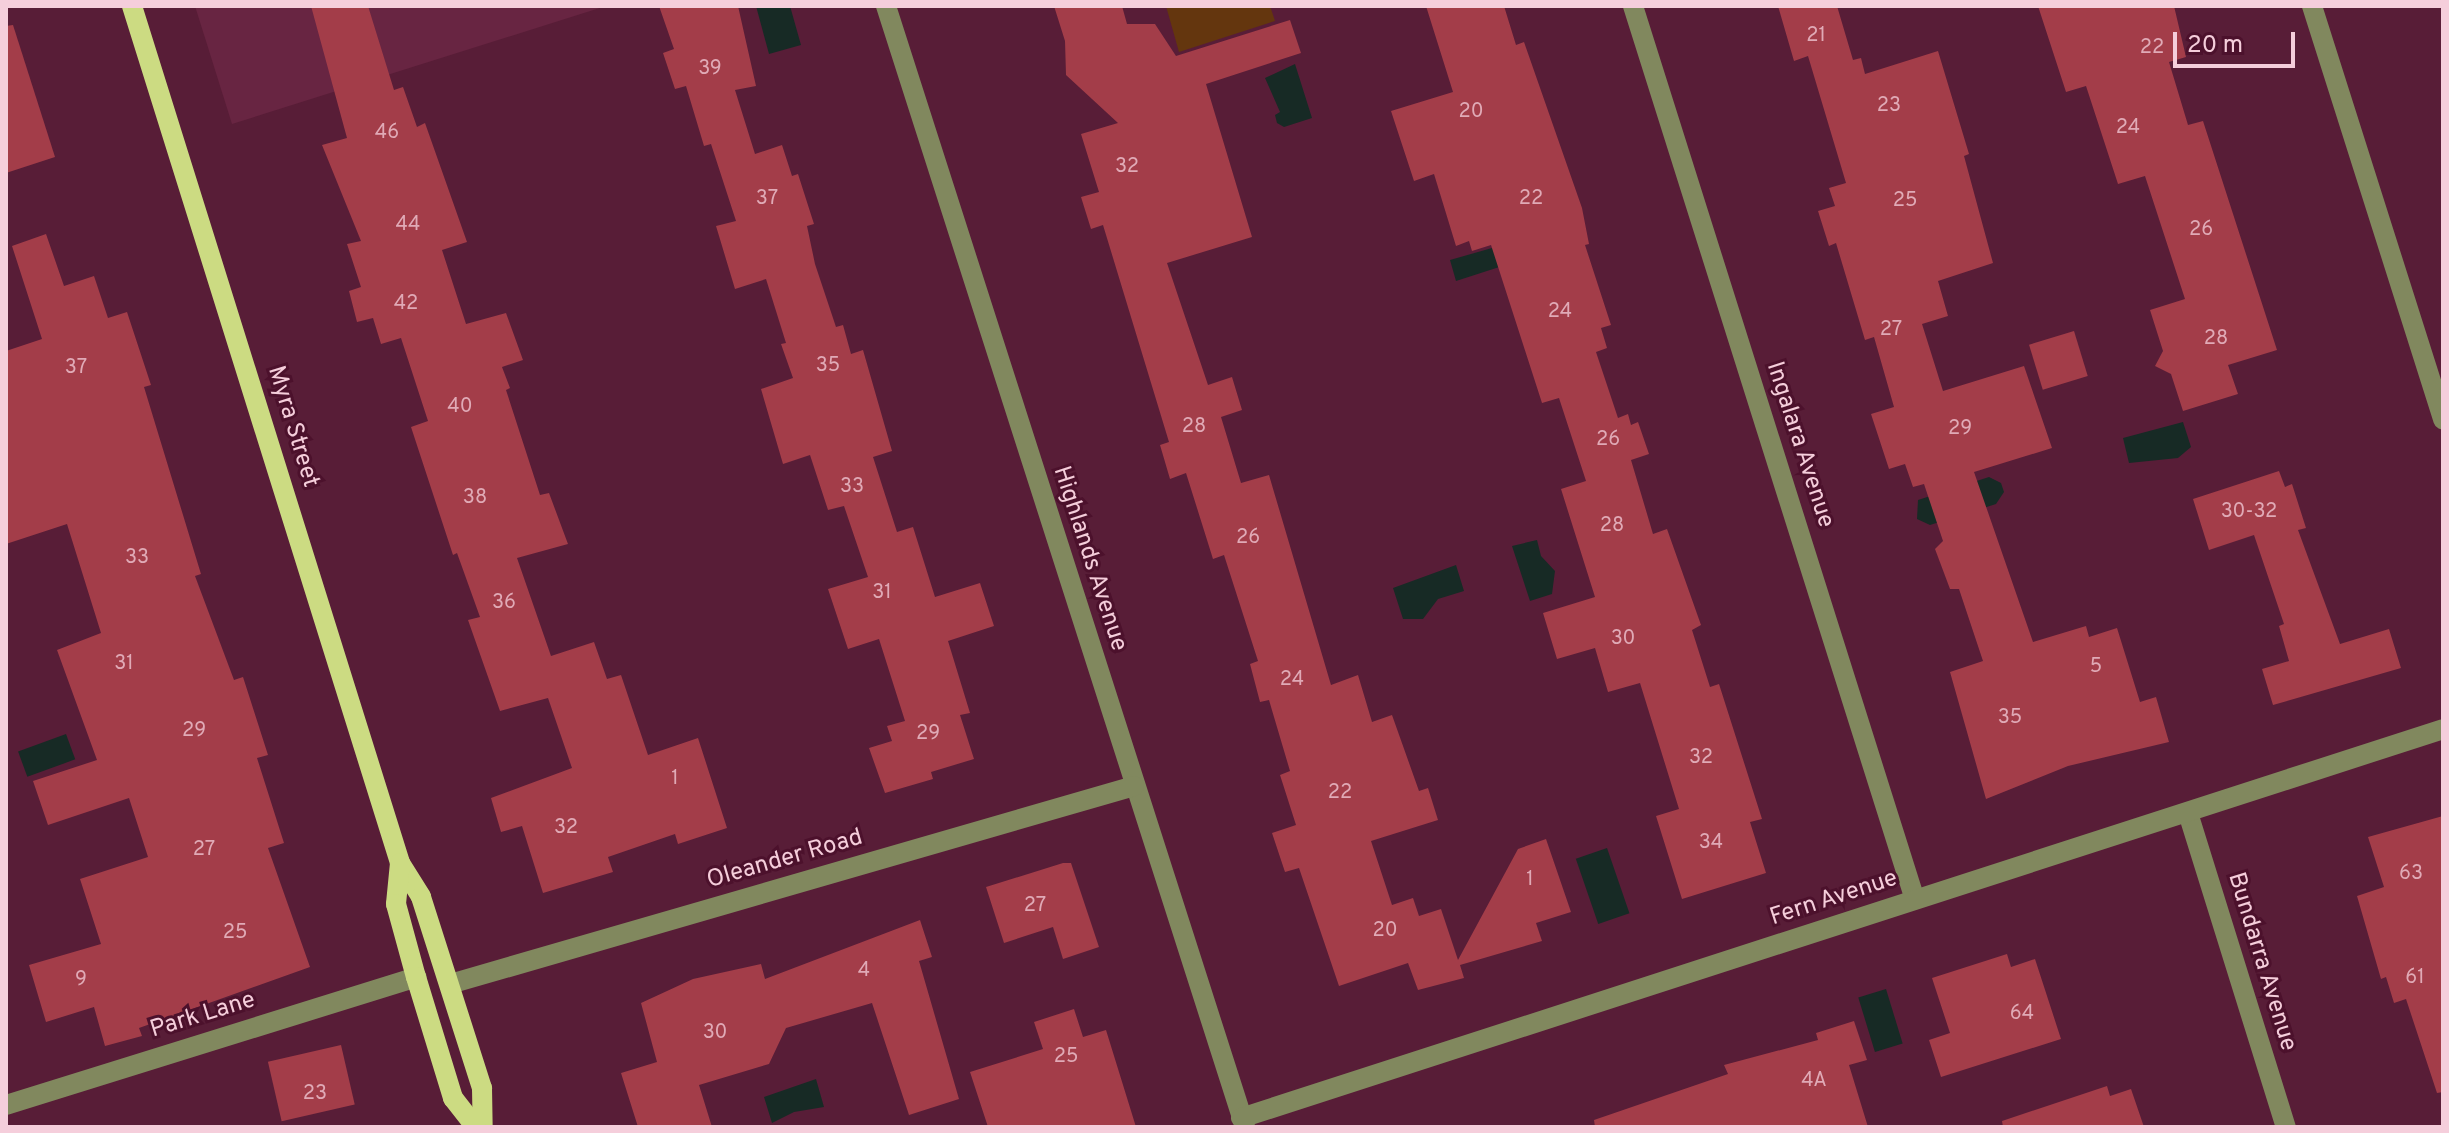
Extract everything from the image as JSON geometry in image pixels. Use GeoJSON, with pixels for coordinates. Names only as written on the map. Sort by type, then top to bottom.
{"type":"FeatureCollection","features":[{"type":"Feature","properties":{"kind":"main road","name":"Myra Street"},"geometry":{"type":"LineString","coordinates":[[132,6],[400,863],[421,897],[450,984],[482,1088],[483,1127]]}},
{"type":"Feature","properties":{"kind":"main road","name":"Myra Street"},"geometry":{"type":"LineString","coordinates":[[400,863],[396,904],[416,977],[453,1098],[476,1127]]}},
{"type":"Feature","properties":{"kind":"street","name":"Highlands Avenue"},"geometry":{"type":"LineString","coordinates":[[886,6],[1243,1122]]}},
{"type":"Feature","properties":{"kind":"street","name":"Ingalara Avenue"},"geometry":{"type":"LineString","coordinates":[[1633,6],[1915,900]]}},
{"type":"Feature","properties":{"kind":"street"},"geometry":{"type":"LineString","coordinates":[[2312,6],[2443,420]]}},
{"type":"Feature","properties":{"kind":"street","name":"Fern Avenue"},"geometry":{"type":"LineString","coordinates":[[1243,1122],[2443,729]]}},
{"type":"Feature","properties":{"kind":"street","name":"Oleander Road"},"geometry":{"type":"LineString","coordinates":[[450,984],[1134,786]]}},
{"type":"Feature","properties":{"kind":"street","name":"Bundarra Avenue"},"geometry":{"type":"LineString","coordinates":[[2188,813],[2286,1127]]}},
{"type":"Feature","properties":{"kind":"street","name":"Park Lane"},"geometry":{"type":"LineString","coordinates":[[6,1105],[416,977]]}},
{"type":"Feature","properties":{"kind":"shaded area"},"geometry":{"type":"Polygon","coordinates":[[[195,6],[606,6],[232,124],[195,6]]]}},
{"type":"Feature","properties":{"kind":"shaded area"},"geometry":{"type":"Polygon","coordinates":[[[756,6],[790,6],[801,45],[769,54],[756,6]]]}},
{"type":"Feature","properties":{"kind":"shaded area"},"geometry":{"type":"Polygon","coordinates":[[[1166,6],[1270,6],[1275,21],[1179,52],[1166,6]]]}},
{"type":"Feature","properties":{"kind":"shaded area"},"geometry":{"type":"Polygon","coordinates":[[[1295,64],[1312,118],[1284,127],[1277,123],[1275,115],[1280,112],[1265,78],[1295,64]]]}},
{"type":"Feature","properties":{"kind":"shaded area"},"geometry":{"type":"Polygon","coordinates":[[[1506,244],[1521,260],[1456,281],[1450,260],[1506,244]]]}},
{"type":"Feature","properties":{"kind":"shaded area"},"geometry":{"type":"Polygon","coordinates":[[[2183,422],[2191,447],[2178,458],[2129,463],[2123,438],[2183,422]]]}},
{"type":"Feature","properties":{"kind":"shaded area"},"geometry":{"type":"Polygon","coordinates":[[[1989,477],[2001,483],[2004,492],[1996,504],[1930,525],[1917,519],[1918,500],[1989,477]]]}},
{"type":"Feature","properties":{"kind":"shaded area"},"geometry":{"type":"Polygon","coordinates":[[[1537,540],[1541,556],[1555,571],[1552,594],[1530,601],[1512,546],[1537,540]]]}},
{"type":"Feature","properties":{"kind":"shaded area"},"geometry":{"type":"Polygon","coordinates":[[[1456,565],[1464,591],[1438,599],[1423,619],[1403,619],[1393,588],[1456,565]]]}},
{"type":"Feature","properties":{"kind":"shaded area"},"geometry":{"type":"Polygon","coordinates":[[[66,734],[75,759],[27,777],[18,751],[66,734]]]}},
{"type":"Feature","properties":{"kind":"shaded area"},"geometry":{"type":"Polygon","coordinates":[[[1607,848],[1629,913],[1598,924],[1576,859],[1607,848]]]}},
{"type":"Feature","properties":{"kind":"shaded area"},"geometry":{"type":"Polygon","coordinates":[[[1886,989],[1903,1044],[1875,1052],[1858,997],[1886,989]]]}},
{"type":"Feature","properties":{"kind":"shaded area"},"geometry":{"type":"Polygon","coordinates":[[[816,1079],[824,1107],[794,1112],[772,1123],[764,1097],[816,1079]]]}},
{"type":"Feature","properties":{"kind":"building"},"geometry":{"type":"Polygon","coordinates":[[[311,6],[368,6],[394,90],[403,87],[417,127],[425,123],[467,242],[442,250],[466,324],[506,313],[523,360],[502,367],[510,388],[506,390],[540,495],[549,493],[568,544],[517,558],[551,656],[594,642],[607,679],[621,675],[648,755],[698,738],[727,828],[678,844],[675,834],[608,857],[613,872],[543,893],[522,826],[501,832],[491,798],[572,768],[548,698],[500,711],[468,620],[480,617],[457,553],[453,555],[411,427],[428,421],[401,338],[381,344],[373,318],[357,322],[349,291],[361,287],[347,244],[361,241],[322,145],[347,138],[311,6]]]}},
{"type":"Feature","properties":{"kind":"building"},"geometry":{"type":"Polygon","coordinates":[[[659,6],[738,6],[756,86],[735,90],[755,154],[782,145],[792,176],[798,174],[814,224],[807,226],[815,264],[836,327],[843,325],[851,354],[863,350],[892,451],[873,457],[897,532],[913,527],[935,597],[980,583],[994,626],[948,641],[970,713],[960,715],[974,759],[931,772],[933,779],[885,793],[869,748],[892,741],[887,726],[905,721],[879,639],[848,649],[828,589],[868,577],[844,506],[828,510],[810,455],[783,464],[761,389],[793,378],[781,344],[786,343],[766,279],[735,289],[716,226],[736,221],[711,144],[704,146],[686,86],[675,89],[663,53],[674,49],[659,6]]]}},
{"type":"Feature","properties":{"kind":"building"},"geometry":{"type":"Polygon","coordinates":[[[1054,6],[1122,6],[1127,24],[1155,24],[1176,56],[1290,20],[1301,53],[1206,84],[1252,237],[1167,263],[1208,385],[1232,377],[1242,410],[1221,417],[1241,483],[1269,475],[1331,685],[1358,675],[1372,722],[1392,715],[1419,791],[1428,788],[1438,820],[1371,841],[1392,905],[1413,898],[1419,916],[1441,909],[1458,960],[1518,849],[1546,839],[1571,912],[1536,923],[1542,941],[1460,965],[1464,978],[1418,990],[1408,963],[1339,986],[1299,868],[1285,872],[1272,833],[1296,825],[1280,775],[1290,771],[1269,700],[1260,702],[1250,664],[1258,661],[1224,555],[1213,559],[1186,473],[1170,479],[1160,445],[1169,442],[1103,225],[1091,229],[1081,197],[1099,192],[1081,134],[1118,123],[1066,75],[1065,41],[1054,6]]]}},
{"type":"Feature","properties":{"kind":"building"},"geometry":{"type":"Polygon","coordinates":[[[1426,6],[1504,6],[1516,45],[1524,42],[1582,208],[1589,244],[1585,245],[1611,325],[1601,328],[1607,348],[1596,352],[1618,418],[1628,414],[1631,425],[1638,422],[1649,454],[1631,460],[1653,534],[1667,529],[1701,625],[1692,630],[1710,687],[1719,684],[1762,819],[1750,822],[1766,873],[1682,899],[1656,816],[1679,809],[1640,683],[1608,692],[1595,648],[1557,659],[1543,613],[1595,597],[1561,489],[1586,481],[1559,398],[1542,403],[1491,245],[1472,251],[1469,241],[1456,246],[1434,174],[1414,181],[1391,111],[1453,92],[1426,6]]]}},
{"type":"Feature","properties":{"kind":"building"},"geometry":{"type":"Polygon","coordinates":[[[1778,6],[1837,6],[1853,60],[1861,58],[1865,74],[1938,51],[1969,154],[1964,156],[1993,263],[1938,281],[1948,316],[1922,324],[1943,391],[2024,366],[2052,448],[1974,472],[2033,642],[2086,626],[2089,637],[2117,628],[2140,702],[2156,697],[2169,742],[2068,766],[1986,799],[1950,672],[1983,661],[1959,589],[1950,589],[1935,549],[1943,541],[1924,484],[1913,487],[1905,464],[1889,469],[1871,414],[1894,407],[1874,337],[1865,340],[1836,243],[1829,246],[1818,211],[1835,206],[1829,188],[1846,183],[1808,56],[1794,61],[1778,6]]]}},
{"type":"Feature","properties":{"kind":"building"},"geometry":{"type":"Polygon","coordinates":[[[2038,6],[2174,6],[2186,57],[2169,62],[2188,125],[2203,121],[2277,350],[2228,365],[2238,394],[2183,411],[2171,374],[2155,366],[2163,351],[2150,310],[2185,299],[2145,176],[2118,184],[2086,86],[2066,92],[2038,6]]]}},
{"type":"Feature","properties":{"kind":"building"},"geometry":{"type":"Polygon","coordinates":[[[13,25],[55,157],[6,173],[6,26],[13,25]]]}},
{"type":"Feature","properties":{"kind":"building"},"geometry":{"type":"Polygon","coordinates":[[[46,234],[64,286],[94,276],[108,318],[127,312],[151,385],[144,387],[201,574],[195,576],[234,680],[243,677],[268,755],[257,758],[284,843],[268,848],[310,967],[139,1028],[142,1036],[105,1046],[94,1007],[46,1022],[29,965],[101,944],[80,879],[148,857],[129,798],[48,825],[33,781],[97,760],[57,650],[101,633],[67,524],[6,544],[6,351],[42,339],[12,246],[46,234]]]}},
{"type":"Feature","properties":{"kind":"building"},"geometry":{"type":"Polygon","coordinates":[[[2074,331],[2088,376],[2043,390],[2029,345],[2074,331]]]}},
{"type":"Feature","properties":{"kind":"building"},"geometry":{"type":"Polygon","coordinates":[[[2279,471],[2285,487],[2292,484],[2306,528],[2298,530],[2340,644],[2389,629],[2401,668],[2273,705],[2262,669],[2289,661],[2279,626],[2284,624],[2254,535],[2209,550],[2193,499],[2279,471]]]}},
{"type":"Feature","properties":{"kind":"building"},"geometry":{"type":"Polygon","coordinates":[[[2443,816],[2443,1092],[2437,1093],[2406,999],[2394,1003],[2386,977],[2381,979],[2357,896],[2384,887],[2368,837],[2443,816]]]}},
{"type":"Feature","properties":{"kind":"building"},"geometry":{"type":"Polygon","coordinates":[[[1071,863],[1099,947],[1063,959],[1053,927],[1004,943],[986,887],[1071,863]]]}},
{"type":"Feature","properties":{"kind":"building"},"geometry":{"type":"Polygon","coordinates":[[[920,920],[932,957],[919,961],[959,1099],[909,1115],[872,1003],[786,1028],[769,1064],[699,1085],[712,1127],[638,1127],[621,1073],[657,1062],[641,1003],[693,979],[761,964],[765,979],[920,920]]]}},
{"type":"Feature","properties":{"kind":"building"},"geometry":{"type":"Polygon","coordinates":[[[2007,954],[2011,967],[2035,959],[2061,1039],[1941,1077],[1929,1040],[1950,1033],[1932,978],[2007,954]]]}},
{"type":"Feature","properties":{"kind":"building"},"geometry":{"type":"Polygon","coordinates":[[[1074,1009],[1083,1037],[1106,1030],[1136,1127],[988,1127],[970,1072],[1043,1049],[1034,1022],[1074,1009]]]}},
{"type":"Feature","properties":{"kind":"building"},"geometry":{"type":"Polygon","coordinates":[[[1854,1021],[1867,1060],[1849,1065],[1868,1127],[1595,1127],[1594,1120],[1728,1074],[1724,1065],[1818,1040],[1816,1033],[1854,1021]]]}},
{"type":"Feature","properties":{"kind":"building"},"geometry":{"type":"Polygon","coordinates":[[[341,1045],[355,1104],[282,1121],[268,1062],[341,1045]]]}},
{"type":"Feature","properties":{"kind":"building"},"geometry":{"type":"Polygon","coordinates":[[[2107,1086],[2110,1096],[2131,1089],[2144,1127],[2003,1127],[2002,1121],[2107,1086]]]}}]}
